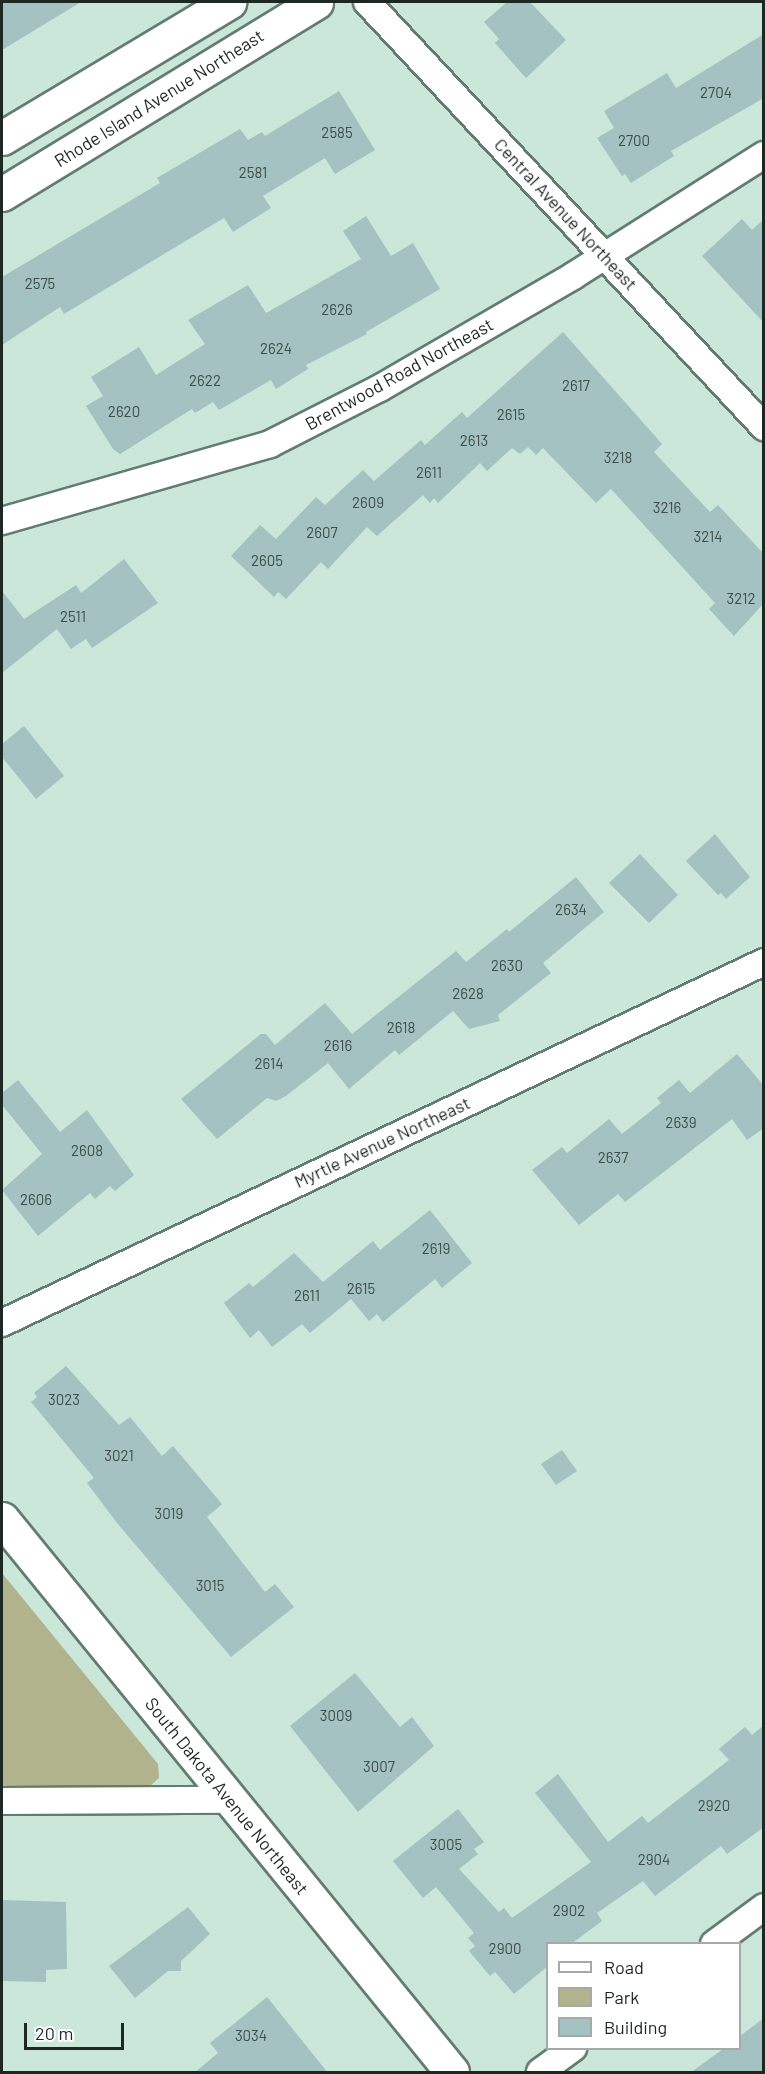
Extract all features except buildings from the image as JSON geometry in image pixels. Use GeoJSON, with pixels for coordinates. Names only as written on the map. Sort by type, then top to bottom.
{"type":"FeatureCollection","features":[{"type":"Feature","properties":{"kind":"main road"},"geometry":{"type":"LineString","coordinates":[[2,138],[229,2]]}},
{"type":"Feature","properties":{"kind":"main road","name":"Rhode Island Avenue Northeast"},"geometry":{"type":"LineString","coordinates":[[2,195],[316,2]]}},
{"type":"Feature","properties":{"kind":"main road","name":"South Dakota Avenue Northeast"},"geometry":{"type":"LineString","coordinates":[[2,1519],[452,2073]]}},
{"type":"Feature","properties":{"kind":"street","name":"Central Avenue Northeast"},"geometry":{"type":"LineString","coordinates":[[367,2],[764,427]]}},
{"type":"Feature","properties":{"kind":"street","name":"Brentwood Road Northeast"},"geometry":{"type":"LineString","coordinates":[[2,521],[270,444],[380,388],[605,255],[764,155]]}},
{"type":"Feature","properties":{"kind":"street","name":"Myrtle Avenue Northeast"},"geometry":{"type":"LineString","coordinates":[[2,1323],[764,962]]}},
{"type":"Feature","properties":{"kind":"street"},"geometry":{"type":"LineString","coordinates":[[2,1801],[231,1800]]}},
{"type":"Feature","properties":{"kind":"street"},"geometry":{"type":"LineString","coordinates":[[717,1942],[764,1907]]}},
{"type":"Feature","properties":{"kind":"street"},"geometry":{"type":"LineString","coordinates":[[540,2073],[572,2050]]}},
{"type":"Feature","properties":{"kind":"green space"},"geometry":{"type":"Polygon","coordinates":[[[2,1573],[158,1764],[159,1778],[149,1787],[2,1788],[2,1573]]]}}]}
